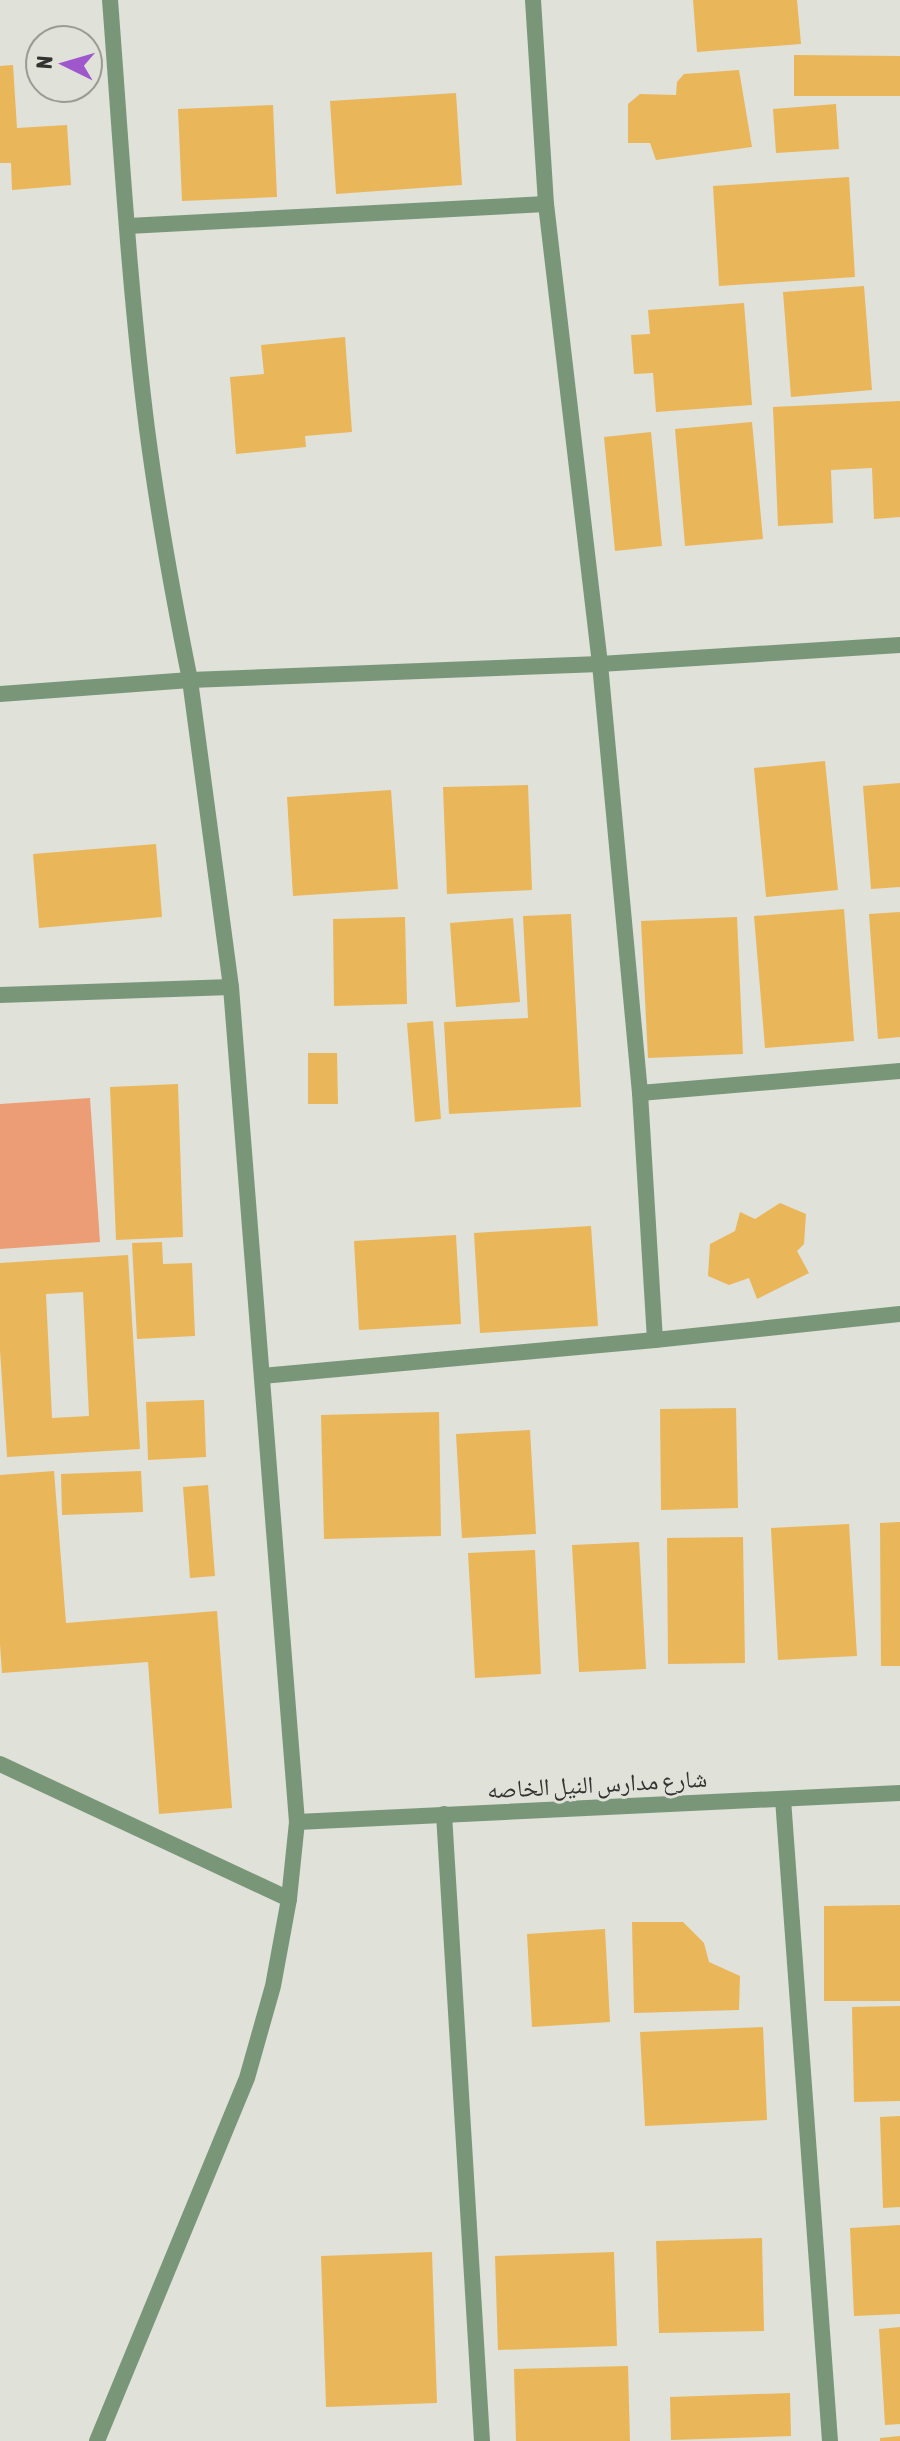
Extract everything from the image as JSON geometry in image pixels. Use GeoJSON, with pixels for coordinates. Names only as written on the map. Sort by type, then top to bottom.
{"type":"FeatureCollection","features":[{"type":"Feature","properties":{"kind":"street"},"geometry":{"type":"LineString","coordinates":[[97,2441],[247,2078],[273,1986],[289,1899],[297,1822],[231,987],[190,680],[166,559],[149,441],[110,0]]}},
{"type":"Feature","properties":{"kind":"street"},"geometry":{"type":"LineString","coordinates":[[533,0],[546,204],[600,664],[640,1093],[655,1340]]}},
{"type":"Feature","properties":{"kind":"street"},"geometry":{"type":"LineString","coordinates":[[128,226],[546,204]]}},
{"type":"Feature","properties":{"kind":"street"},"geometry":{"type":"LineString","coordinates":[[0,694],[190,680],[600,664],[900,645]]}},
{"type":"Feature","properties":{"kind":"street"},"geometry":{"type":"LineString","coordinates":[[0,995],[231,987]]}},
{"type":"Feature","properties":{"kind":"street"},"geometry":{"type":"LineString","coordinates":[[640,1093],[900,1071]]}},
{"type":"Feature","properties":{"kind":"street"},"geometry":{"type":"LineString","coordinates":[[262,1376],[900,1314]]}},
{"type":"Feature","properties":{"kind":"street"},"geometry":{"type":"LineString","coordinates":[[0,1764],[289,1899]]}},
{"type":"Feature","properties":{"kind":"street","name":"شارع مدارس النيل الخاصه"},"geometry":{"type":"LineString","coordinates":[[297,1822],[900,1793]]}},
{"type":"Feature","properties":{"kind":"street"},"geometry":{"type":"LineString","coordinates":[[783,1799],[830,2441]]}},
{"type":"Feature","properties":{"kind":"street"},"geometry":{"type":"LineString","coordinates":[[444,1814],[482,2441]]}},
{"type":"Feature","properties":{"kind":"shaded area"},"geometry":{"type":"Polygon","coordinates":[[[90,1098],[100,1242],[0,1249],[0,1104],[90,1098]]]}},
{"type":"Feature","properties":{"kind":"building"},"geometry":{"type":"Polygon","coordinates":[[[693,0],[797,0],[801,44],[697,52],[693,0]]]}},
{"type":"Feature","properties":{"kind":"building"},"geometry":{"type":"Polygon","coordinates":[[[794,55],[900,56],[900,96],[794,96],[794,55]]]}},
{"type":"Feature","properties":{"kind":"building"},"geometry":{"type":"Polygon","coordinates":[[[13,65],[17,128],[67,125],[71,185],[12,190],[11,163],[0,163],[0,66],[13,65]]]}},
{"type":"Feature","properties":{"kind":"building"},"geometry":{"type":"Polygon","coordinates":[[[739,70],[752,147],[656,160],[650,143],[628,143],[628,104],[640,94],[676,95],[677,82],[684,74],[739,70]]]}},
{"type":"Feature","properties":{"kind":"building"},"geometry":{"type":"Polygon","coordinates":[[[456,93],[462,185],[336,194],[330,101],[456,93]]]}},
{"type":"Feature","properties":{"kind":"building"},"geometry":{"type":"Polygon","coordinates":[[[836,104],[839,149],[776,153],[773,109],[836,104]]]}},
{"type":"Feature","properties":{"kind":"building"},"geometry":{"type":"Polygon","coordinates":[[[273,105],[277,197],[182,201],[178,109],[273,105]]]}},
{"type":"Feature","properties":{"kind":"building"},"geometry":{"type":"Polygon","coordinates":[[[849,177],[855,277],[719,286],[713,186],[849,177]]]}},
{"type":"Feature","properties":{"kind":"building"},"geometry":{"type":"Polygon","coordinates":[[[864,286],[872,390],[791,397],[783,292],[864,286]]]}},
{"type":"Feature","properties":{"kind":"building"},"geometry":{"type":"Polygon","coordinates":[[[744,303],[752,405],[656,412],[653,373],[634,374],[631,335],[650,334],[648,310],[744,303]]]}},
{"type":"Feature","properties":{"kind":"building"},"geometry":{"type":"Polygon","coordinates":[[[345,337],[352,432],[305,436],[306,447],[236,454],[230,377],[264,374],[261,345],[345,337]]]}},
{"type":"Feature","properties":{"kind":"building"},"geometry":{"type":"Polygon","coordinates":[[[900,401],[900,517],[874,519],[872,468],[831,470],[833,523],[778,526],[773,407],[900,401]]]}},
{"type":"Feature","properties":{"kind":"building"},"geometry":{"type":"Polygon","coordinates":[[[752,422],[763,539],[685,546],[675,429],[752,422]]]}},
{"type":"Feature","properties":{"kind":"building"},"geometry":{"type":"Polygon","coordinates":[[[651,432],[662,546],[615,551],[604,437],[651,432]]]}},
{"type":"Feature","properties":{"kind":"building"},"geometry":{"type":"Polygon","coordinates":[[[825,761],[838,890],[766,897],[754,768],[825,761]]]}},
{"type":"Feature","properties":{"kind":"building"},"geometry":{"type":"Polygon","coordinates":[[[900,783],[900,887],[871,889],[863,786],[900,783]]]}},
{"type":"Feature","properties":{"kind":"building"},"geometry":{"type":"Polygon","coordinates":[[[528,785],[532,890],[447,894],[443,787],[528,785]]]}},
{"type":"Feature","properties":{"kind":"building"},"geometry":{"type":"Polygon","coordinates":[[[391,790],[398,889],[293,896],[287,797],[391,790]]]}},
{"type":"Feature","properties":{"kind":"building"},"geometry":{"type":"Polygon","coordinates":[[[156,844],[162,917],[39,928],[33,854],[156,844]]]}},
{"type":"Feature","properties":{"kind":"building"},"geometry":{"type":"Polygon","coordinates":[[[844,909],[854,1041],[765,1048],[754,916],[844,909]]]}},
{"type":"Feature","properties":{"kind":"building"},"geometry":{"type":"Polygon","coordinates":[[[900,912],[900,1037],[878,1039],[869,914],[900,912]]]}},
{"type":"Feature","properties":{"kind":"building"},"geometry":{"type":"Polygon","coordinates":[[[571,914],[581,1107],[449,1114],[444,1022],[528,1018],[523,916],[571,914]]]}},
{"type":"Feature","properties":{"kind":"building"},"geometry":{"type":"Polygon","coordinates":[[[405,917],[407,1004],[334,1006],[333,919],[405,917]]]}},
{"type":"Feature","properties":{"kind":"building"},"geometry":{"type":"Polygon","coordinates":[[[737,917],[743,1054],[648,1058],[641,921],[737,917]]]}},
{"type":"Feature","properties":{"kind":"building"},"geometry":{"type":"Polygon","coordinates":[[[513,918],[520,1002],[456,1007],[450,923],[513,918]]]}},
{"type":"Feature","properties":{"kind":"building"},"geometry":{"type":"Polygon","coordinates":[[[433,1021],[441,1119],[415,1122],[407,1023],[433,1021]]]}},
{"type":"Feature","properties":{"kind":"building"},"geometry":{"type":"Polygon","coordinates":[[[308,1053],[337,1053],[338,1104],[308,1104],[308,1053]]]}},
{"type":"Feature","properties":{"kind":"building"},"geometry":{"type":"Polygon","coordinates":[[[178,1084],[183,1237],[116,1240],[110,1087],[178,1084]]]}},
{"type":"Feature","properties":{"kind":"building"},"geometry":{"type":"Polygon","coordinates":[[[780,1203],[806,1214],[804,1244],[797,1251],[809,1273],[757,1299],[749,1278],[729,1285],[708,1276],[710,1244],[735,1231],[740,1212],[755,1219],[780,1203]]]}},
{"type":"Feature","properties":{"kind":"building"},"geometry":{"type":"Polygon","coordinates":[[[591,1226],[598,1326],[480,1333],[474,1233],[591,1226]]]}},
{"type":"Feature","properties":{"kind":"building"},"geometry":{"type":"Polygon","coordinates":[[[456,1235],[461,1324],[359,1330],[354,1241],[456,1235]]]}},
{"type":"Feature","properties":{"kind":"building"},"geometry":{"type":"Polygon","coordinates":[[[162,1242],[163,1264],[192,1263],[195,1336],[137,1339],[132,1243],[162,1242]]]}},
{"type":"Feature","properties":{"kind":"building"},"geometry":{"type":"Polygon","coordinates":[[[128,1255],[140,1449],[7,1457],[0,1350],[0,1263],[128,1255]],[[83,1292],[46,1294],[52,1418],[89,1416],[83,1292]]]}},
{"type":"Feature","properties":{"kind":"building"},"geometry":{"type":"Polygon","coordinates":[[[204,1400],[206,1457],[148,1460],[146,1402],[204,1400]]]}},
{"type":"Feature","properties":{"kind":"building"},"geometry":{"type":"Polygon","coordinates":[[[736,1408],[738,1508],[661,1510],[660,1409],[736,1408]]]}},
{"type":"Feature","properties":{"kind":"building"},"geometry":{"type":"Polygon","coordinates":[[[439,1412],[441,1536],[324,1539],[321,1415],[439,1412]]]}},
{"type":"Feature","properties":{"kind":"building"},"geometry":{"type":"Polygon","coordinates":[[[530,1430],[536,1534],[462,1538],[456,1434],[530,1430]]]}},
{"type":"Feature","properties":{"kind":"building"},"geometry":{"type":"Polygon","coordinates":[[[54,1471],[66,1623],[217,1611],[232,1808],[159,1814],[148,1662],[2,1673],[0,1475],[54,1471]]]}},
{"type":"Feature","properties":{"kind":"building"},"geometry":{"type":"Polygon","coordinates":[[[141,1471],[143,1512],[62,1515],[61,1474],[141,1471]]]}},
{"type":"Feature","properties":{"kind":"building"},"geometry":{"type":"Polygon","coordinates":[[[208,1485],[215,1576],[190,1578],[183,1487],[208,1485]]]}},
{"type":"Feature","properties":{"kind":"building"},"geometry":{"type":"Polygon","coordinates":[[[900,1522],[900,1666],[881,1666],[880,1523],[900,1522]]]}},
{"type":"Feature","properties":{"kind":"building"},"geometry":{"type":"Polygon","coordinates":[[[849,1524],[857,1656],[778,1660],[771,1528],[849,1524]]]}},
{"type":"Feature","properties":{"kind":"building"},"geometry":{"type":"Polygon","coordinates":[[[743,1537],[745,1663],[668,1664],[667,1538],[743,1537]]]}},
{"type":"Feature","properties":{"kind":"building"},"geometry":{"type":"Polygon","coordinates":[[[639,1542],[646,1669],[579,1672],[572,1545],[639,1542]]]}},
{"type":"Feature","properties":{"kind":"building"},"geometry":{"type":"Polygon","coordinates":[[[535,1550],[541,1674],[475,1678],[468,1553],[535,1550]]]}},
{"type":"Feature","properties":{"kind":"building"},"geometry":{"type":"Polygon","coordinates":[[[900,1905],[900,2001],[824,2001],[824,1906],[900,1905]]]}},
{"type":"Feature","properties":{"kind":"building"},"geometry":{"type":"Polygon","coordinates":[[[632,1922],[683,1922],[704,1943],[709,1962],[740,1976],[739,2010],[634,2013],[632,1922]]]}},
{"type":"Feature","properties":{"kind":"building"},"geometry":{"type":"Polygon","coordinates":[[[605,1929],[610,2022],[532,2027],[527,1934],[605,1929]]]}},
{"type":"Feature","properties":{"kind":"building"},"geometry":{"type":"Polygon","coordinates":[[[900,2006],[900,2101],[854,2102],[852,2007],[900,2006]]]}},
{"type":"Feature","properties":{"kind":"building"},"geometry":{"type":"Polygon","coordinates":[[[763,2027],[767,2120],[645,2126],[640,2032],[763,2027]]]}},
{"type":"Feature","properties":{"kind":"building"},"geometry":{"type":"Polygon","coordinates":[[[900,2116],[900,2207],[883,2208],[880,2117],[900,2116]]]}},
{"type":"Feature","properties":{"kind":"building"},"geometry":{"type":"Polygon","coordinates":[[[900,2225],[900,2314],[854,2316],[850,2228],[900,2225]]]}},
{"type":"Feature","properties":{"kind":"building"},"geometry":{"type":"Polygon","coordinates":[[[762,2238],[764,2331],[659,2333],[656,2241],[762,2238]]]}},
{"type":"Feature","properties":{"kind":"building"},"geometry":{"type":"Polygon","coordinates":[[[432,2252],[437,2403],[326,2407],[321,2256],[432,2252]]]}},
{"type":"Feature","properties":{"kind":"building"},"geometry":{"type":"Polygon","coordinates":[[[614,2252],[617,2346],[498,2350],[495,2256],[614,2252]]]}},
{"type":"Feature","properties":{"kind":"building"},"geometry":{"type":"Polygon","coordinates":[[[900,2327],[900,2424],[885,2425],[879,2329],[900,2327]]]}},
{"type":"Feature","properties":{"kind":"building"},"geometry":{"type":"Polygon","coordinates":[[[628,2366],[630,2441],[516,2441],[514,2369],[628,2366]]]}},
{"type":"Feature","properties":{"kind":"building"},"geometry":{"type":"Polygon","coordinates":[[[790,2393],[791,2436],[671,2440],[670,2397],[790,2393]]]}},
{"type":"Feature","properties":{"kind":"building"},"geometry":{"type":"Polygon","coordinates":[[[900,2436],[900,2441],[880,2441],[880,2438],[900,2436]]]}}]}
